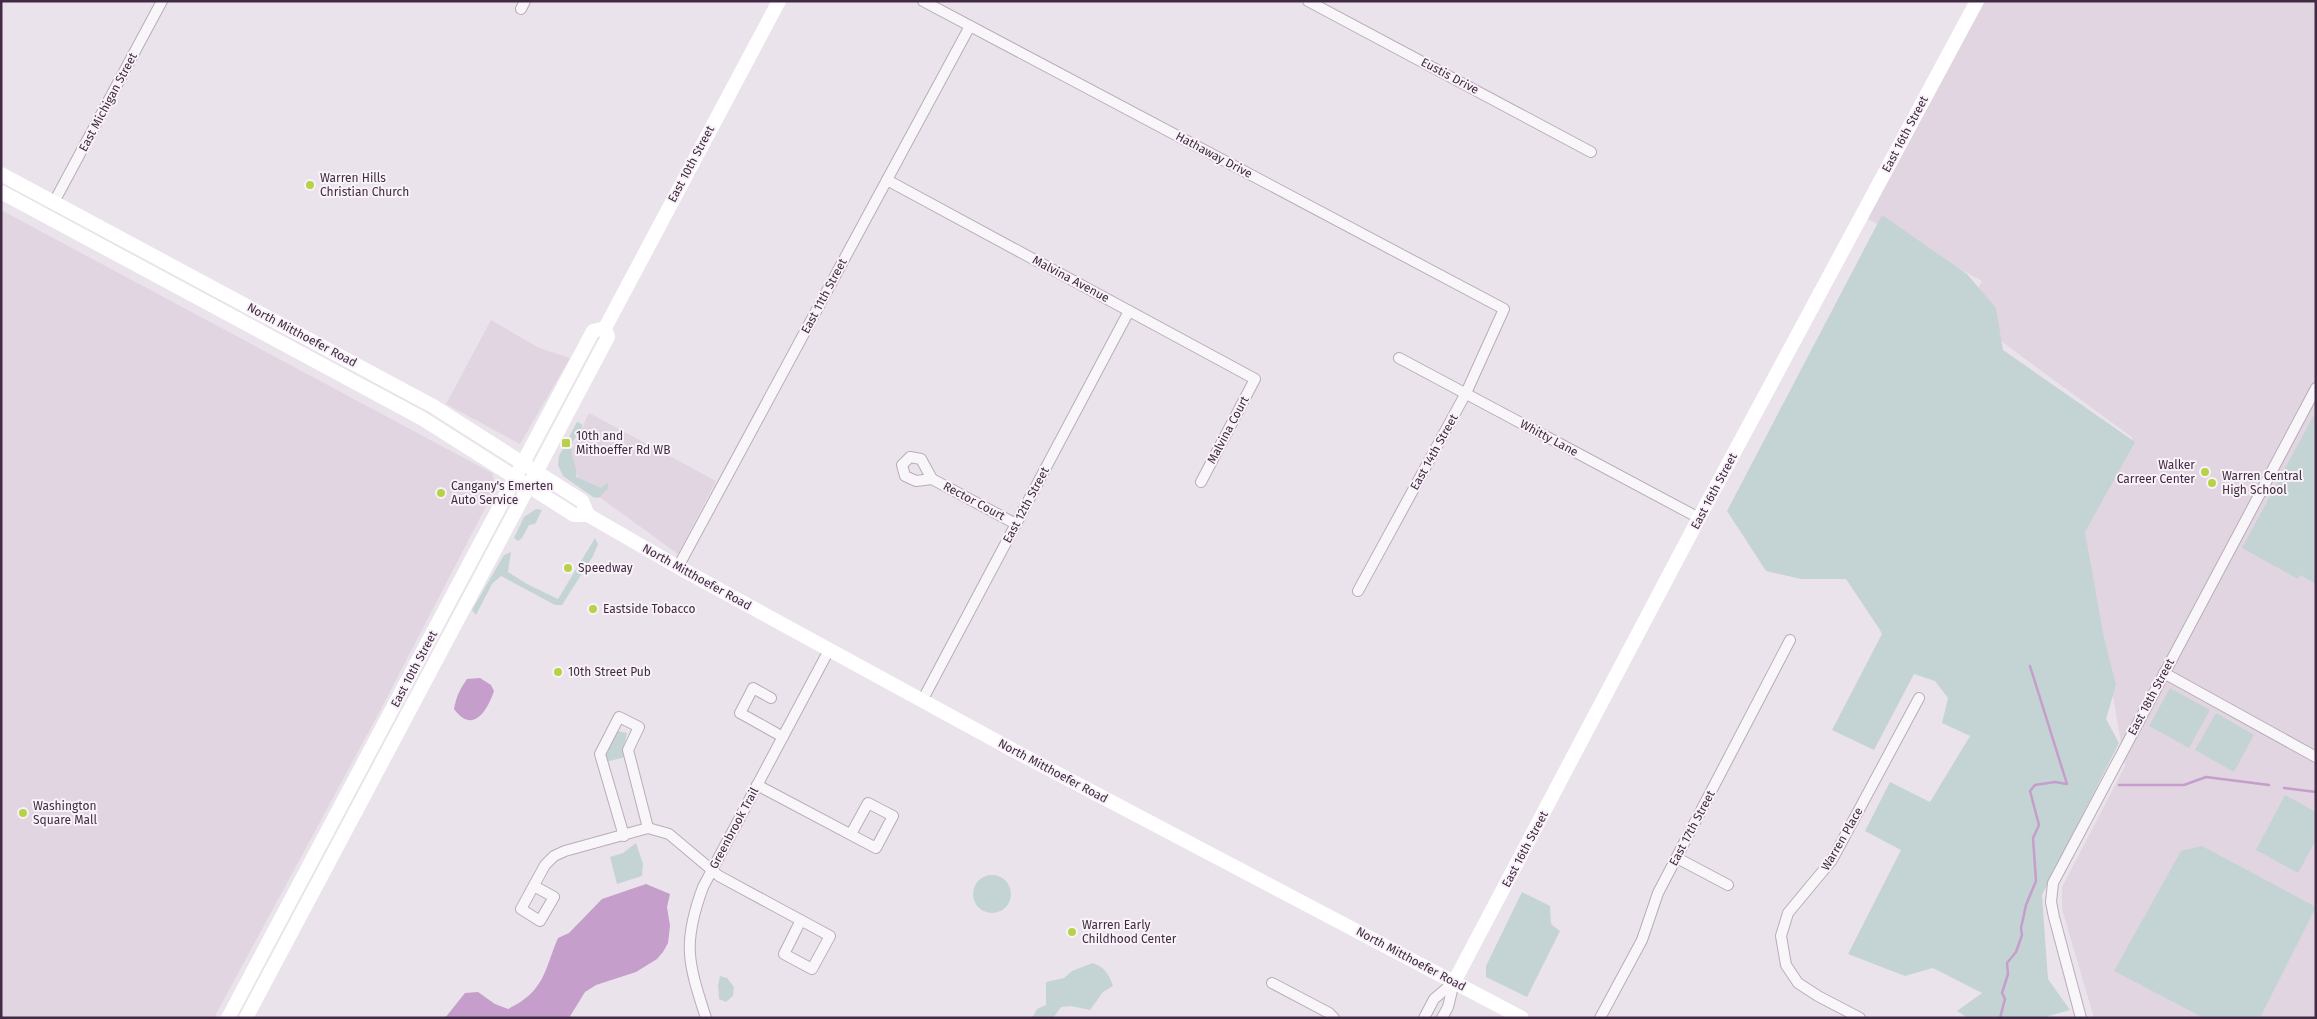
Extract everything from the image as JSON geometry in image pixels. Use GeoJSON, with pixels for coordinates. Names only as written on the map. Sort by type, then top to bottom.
{"type":"FeatureCollection","features":[{"type":"Feature","properties":{"kind":"main road","name":"East 10th Street"},"geometry":{"type":"LineString","coordinates":[[246,1018],[608,337],[605,328],[778,1]]}},
{"type":"Feature","properties":{"kind":"main road","name":"East 16th Street"},"geometry":{"type":"LineString","coordinates":[[1454,982],[1699,518],[1977,1]]}},
{"type":"Feature","properties":{"kind":"main road","name":"North Mitthoefer Road"},"geometry":{"type":"LineString","coordinates":[[1,174],[436,408],[582,501],[588,515]]}},
{"type":"Feature","properties":{"kind":"main road","name":"North Mitthoefer Road"},"geometry":{"type":"LineString","coordinates":[[1,192],[451,435],[574,515],[588,515],[678,567],[828,650],[923,699],[1019,754],[1522,1018]]}},
{"type":"Feature","properties":{"kind":"main road","name":"East 10th Street"},"geometry":{"type":"LineString","coordinates":[[228,1018],[593,331],[605,328]]}},
{"type":"Feature","properties":{"kind":"main road"},"geometry":{"type":"LineString","coordinates":[[387,400],[400,398],[428,413],[432,413],[436,408]]}},
{"type":"Feature","properties":{"kind":"street","name":"East Michigan Street"},"geometry":{"type":"LineString","coordinates":[[54,202],[162,1]]}},
{"type":"Feature","properties":{"kind":"street","name":"Hathaway Drive"},"geometry":{"type":"LineString","coordinates":[[923,1],[1504,309]]}},
{"type":"Feature","properties":{"kind":"street","name":"Eustis Drive"},"geometry":{"type":"LineString","coordinates":[[1308,1],[1591,152]]}},
{"type":"Feature","properties":{"kind":"street","name":"East 11th Street"},"geometry":{"type":"LineString","coordinates":[[678,567],[970,26]]}},
{"type":"Feature","properties":{"kind":"street","name":"Malvina Avenue"},"geometry":{"type":"LineString","coordinates":[[886,180],[1256,379]]}},
{"type":"Feature","properties":{"kind":"street","name":"East 14th Street"},"geometry":{"type":"LineString","coordinates":[[1358,591],[1466,393],[1504,309]]}},
{"type":"Feature","properties":{"kind":"street","name":"East 12th Street"},"geometry":{"type":"LineString","coordinates":[[923,699],[1129,311]]}},
{"type":"Feature","properties":{"kind":"street","name":"Whitty Lane"},"geometry":{"type":"LineString","coordinates":[[1399,358],[1699,518]]}},
{"type":"Feature","properties":{"kind":"street","name":"Malvina Court"},"geometry":{"type":"LineString","coordinates":[[1200,482],[1256,379]]}},
{"type":"Feature","properties":{"kind":"street","name":"East 18th Street"},"geometry":{"type":"LineString","coordinates":[[2082,1018],[2054,917],[2051,902],[2053,883],[2316,388]]}},
{"type":"Feature","properties":{"kind":"street","name":"Rector Court"},"geometry":{"type":"LineString","coordinates":[[932,479],[1016,524]]}},
{"type":"Feature","properties":{"kind":"street","name":"East 17th Street"},"geometry":{"type":"LineString","coordinates":[[1600,1018],[1642,940],[1656,898],[1790,640]]}},
{"type":"Feature","properties":{"kind":"street","name":"Greenbrook Trail"},"geometry":{"type":"LineString","coordinates":[[706,1018],[692,972],[689,936],[694,909],[712,869],[828,650]]}},
{"type":"Feature","properties":{"kind":"street"},"geometry":{"type":"LineString","coordinates":[[2164,673],[2316,757]]}},
{"type":"Feature","properties":{"kind":"street"},"geometry":{"type":"LineString","coordinates":[[771,698],[753,688],[740,713],[783,737]]}},
{"type":"Feature","properties":{"kind":"street","name":"Warren Place"},"geometry":{"type":"LineString","coordinates":[[1860,1018],[1798,983],[1786,965],[1782,948],[1783,925],[1794,905],[1832,860],[1919,698]]}},
{"type":"Feature","properties":{"kind":"street"},"geometry":{"type":"LineString","coordinates":[[624,836],[600,754],[620,717],[639,727],[628,750],[648,828]]}},
{"type":"Feature","properties":{"kind":"street"},"geometry":{"type":"LineString","coordinates":[[757,786],[876,848],[893,816],[868,803],[851,834]]}},
{"type":"Feature","properties":{"kind":"street"},"geometry":{"type":"LineString","coordinates":[[534,886],[545,865],[559,853],[648,828],[669,834],[721,877],[801,920],[830,936],[812,969],[784,954],[801,920]]}},
{"type":"Feature","properties":{"kind":"street"},"geometry":{"type":"LineString","coordinates":[[1677,858],[1728,885]]}},
{"type":"Feature","properties":{"kind":"street"},"geometry":{"type":"LineString","coordinates":[[1424,1018],[1434,999],[1454,982]]}},
{"type":"Feature","properties":{"kind":"street"},"geometry":{"type":"LineString","coordinates":[[1442,1018],[1448,1007],[1454,982]]}},
{"type":"Feature","properties":{"kind":"street"},"geometry":{"type":"LineString","coordinates":[[1272,983],[1329,1013],[1334,1018]]}},
{"type":"Feature","properties":{"kind":"shaded area","name":"Warren Central High School"},"geometry":{"type":"Polygon","coordinates":[[[1982,1],[2316,1],[2316,1018],[2094,1018],[2062,909],[2062,887],[2125,766],[2084,528],[2133,438],[1964,314],[1982,281],[1866,218],[1982,1]]]}},
{"type":"Feature","properties":{"kind":"shaded area","name":"Washington Square Mall"},"geometry":{"type":"Polygon","coordinates":[[[1,210],[492,473],[496,487],[381,709],[214,1018],[1,1018],[1,210]]]}},
{"type":"Feature","properties":{"kind":"shaded area"},"geometry":{"type":"Polygon","coordinates":[[[1882,215],[1967,274],[1996,308],[2003,350],[2135,442],[2085,532],[2104,638],[2116,685],[2106,719],[2119,743],[2042,895],[2048,979],[2070,1010],[2042,1018],[1968,1018],[1957,1011],[1982,993],[1933,968],[1905,976],[1848,954],[1901,850],[1865,831],[1890,782],[1930,802],[1970,736],[1942,723],[1948,698],[1935,681],[1914,674],[1874,750],[1832,730],[1882,634],[1846,579],[1801,579],[1766,571],[1727,511],[1882,215]]]}},
{"type":"Feature","properties":{"kind":"shaded area"},"geometry":{"type":"Polygon","coordinates":[[[491,320],[539,348],[570,358],[520,444],[446,404],[491,320]]]}},
{"type":"Feature","properties":{"kind":"shaded area"},"geometry":{"type":"Polygon","coordinates":[[[2316,411],[2316,584],[2300,575],[2298,579],[2242,548],[2316,411]]]}},
{"type":"Feature","properties":{"kind":"shaded area"},"geometry":{"type":"Polygon","coordinates":[[[589,413],[716,481],[678,554],[580,483],[569,456],[589,413]]]}},
{"type":"Feature","properties":{"kind":"shaded area"},"geometry":{"type":"Polygon","coordinates":[[[577,422],[582,424],[581,430],[572,446],[576,477],[601,488],[608,483],[608,488],[599,498],[593,497],[563,476],[558,465],[559,456],[577,422]]]}},
{"type":"Feature","properties":{"kind":"shaded area"},"geometry":{"type":"Polygon","coordinates":[[[536,509],[542,510],[535,524],[529,525],[522,538],[518,541],[514,538],[524,517],[536,509]]]}},
{"type":"Feature","properties":{"kind":"shaded area"},"geometry":{"type":"Polygon","coordinates":[[[595,538],[598,544],[593,556],[562,605],[555,605],[501,576],[492,584],[476,615],[472,610],[504,555],[511,552],[508,572],[527,584],[558,599],[595,538]]]}},
{"type":"Feature","properties":{"kind":"shaded area"},"geometry":{"type":"Polygon","coordinates":[[[480,678],[491,685],[494,691],[483,713],[473,720],[467,720],[454,709],[456,701],[467,679],[480,678]]]}},
{"type":"Feature","properties":{"kind":"shaded area"},"geometry":{"type":"Polygon","coordinates":[[[2170,688],[2210,710],[2189,748],[2149,726],[2170,688]]]}},
{"type":"Feature","properties":{"kind":"shaded area"},"geometry":{"type":"Polygon","coordinates":[[[2216,713],[2254,735],[2234,772],[2195,750],[2216,713]]]}},
{"type":"Feature","properties":{"kind":"shaded area"},"geometry":{"type":"Polygon","coordinates":[[[617,731],[627,733],[623,750],[625,757],[606,762],[610,736],[617,731]]]}},
{"type":"Feature","properties":{"kind":"shaded area"},"geometry":{"type":"Polygon","coordinates":[[[2285,795],[2316,812],[2316,840],[2298,873],[2256,850],[2285,795]]]}},
{"type":"Feature","properties":{"kind":"shaded area"},"geometry":{"type":"Polygon","coordinates":[[[636,843],[643,864],[642,876],[617,884],[610,857],[623,853],[636,843]]]}},
{"type":"Feature","properties":{"kind":"shaded area"},"geometry":{"type":"Polygon","coordinates":[[[2202,846],[2316,907],[2260,1018],[2204,1018],[2114,971],[2181,851],[2202,846]]]}},
{"type":"Feature","properties":{"kind":"shaded area"},"geometry":{"type":"Polygon","coordinates":[[[992,875],[1005,881],[1011,894],[1005,907],[992,913],[979,907],[973,894],[979,881],[992,875]]]}},
{"type":"Feature","properties":{"kind":"shaded area"},"geometry":{"type":"Polygon","coordinates":[[[646,884],[670,894],[667,907],[670,926],[668,943],[663,952],[657,959],[636,972],[596,985],[585,992],[569,1018],[445,1018],[465,993],[478,992],[495,1004],[508,1009],[520,1002],[529,995],[542,979],[558,938],[569,933],[602,899],[646,884]]]}},
{"type":"Feature","properties":{"kind":"shaded area"},"geometry":{"type":"Polygon","coordinates":[[[1522,892],[1550,906],[1551,924],[1560,931],[1527,997],[1486,977],[1486,966],[1522,892]]]}},
{"type":"Feature","properties":{"kind":"shaded area"},"geometry":{"type":"Polygon","coordinates":[[[1093,963],[1106,972],[1113,986],[1103,992],[1090,1010],[1071,1006],[1061,1007],[1053,1018],[1032,1018],[1037,1009],[1046,1005],[1046,982],[1064,978],[1072,971],[1093,963]]]}},
{"type":"Feature","properties":{"kind":"shaded area"},"geometry":{"type":"Polygon","coordinates":[[[720,976],[727,978],[734,987],[733,996],[726,1002],[719,999],[718,985],[720,976]]]}},
{"type":"Feature","properties":{"kind":"waterway"},"geometry":{"type":"LineString","coordinates":[[2000,1018],[2005,999],[2002,993],[2008,974],[2007,963],[2016,952],[2022,935],[2021,928],[2026,905],[2036,881],[2033,838],[2039,825],[2030,791],[2035,785],[2055,782],[2067,784],[2030,666]]}},
{"type":"Feature","properties":{"kind":"waterway"},"geometry":{"type":"LineString","coordinates":[[2119,785],[2184,785],[2206,777],[2269,785]]}},
{"type":"Feature","properties":{"kind":"waterway"},"geometry":{"type":"LineString","coordinates":[[2284,788],[2316,792]]}},
{"type":"Feature","properties":{"kind":"place","name":"Warren Hills Christian Church"},"geometry":{"type":"Point","coordinates":[310,185]}},
{"type":"Feature","properties":{"kind":"place","name":"10th and Mithoeffer Rd WB"},"geometry":{"type":"Point","coordinates":[566,443]}},
{"type":"Feature","properties":{"kind":"place","name":"Walker Carreer Center"},"geometry":{"type":"Point","coordinates":[2205,472]}},
{"type":"Feature","properties":{"kind":"place","name":"Warren Central High School"},"geometry":{"type":"Point","coordinates":[2212,483]}},
{"type":"Feature","properties":{"kind":"place","name":"Cangany's Emerten Auto Service"},"geometry":{"type":"Point","coordinates":[441,493]}},
{"type":"Feature","properties":{"kind":"place","name":"Speedway"},"geometry":{"type":"Point","coordinates":[568,568]}},
{"type":"Feature","properties":{"kind":"place","name":"Eastside Tobacco"},"geometry":{"type":"Point","coordinates":[593,609]}},
{"type":"Feature","properties":{"kind":"place","name":"10th Street Pub"},"geometry":{"type":"Point","coordinates":[558,672]}},
{"type":"Feature","properties":{"kind":"place","name":"Washington Square Mall"},"geometry":{"type":"Point","coordinates":[23,813]}},
{"type":"Feature","properties":{"kind":"place","name":"Warren Early Childhood Center"},"geometry":{"type":"Point","coordinates":[1072,932]}}]}
